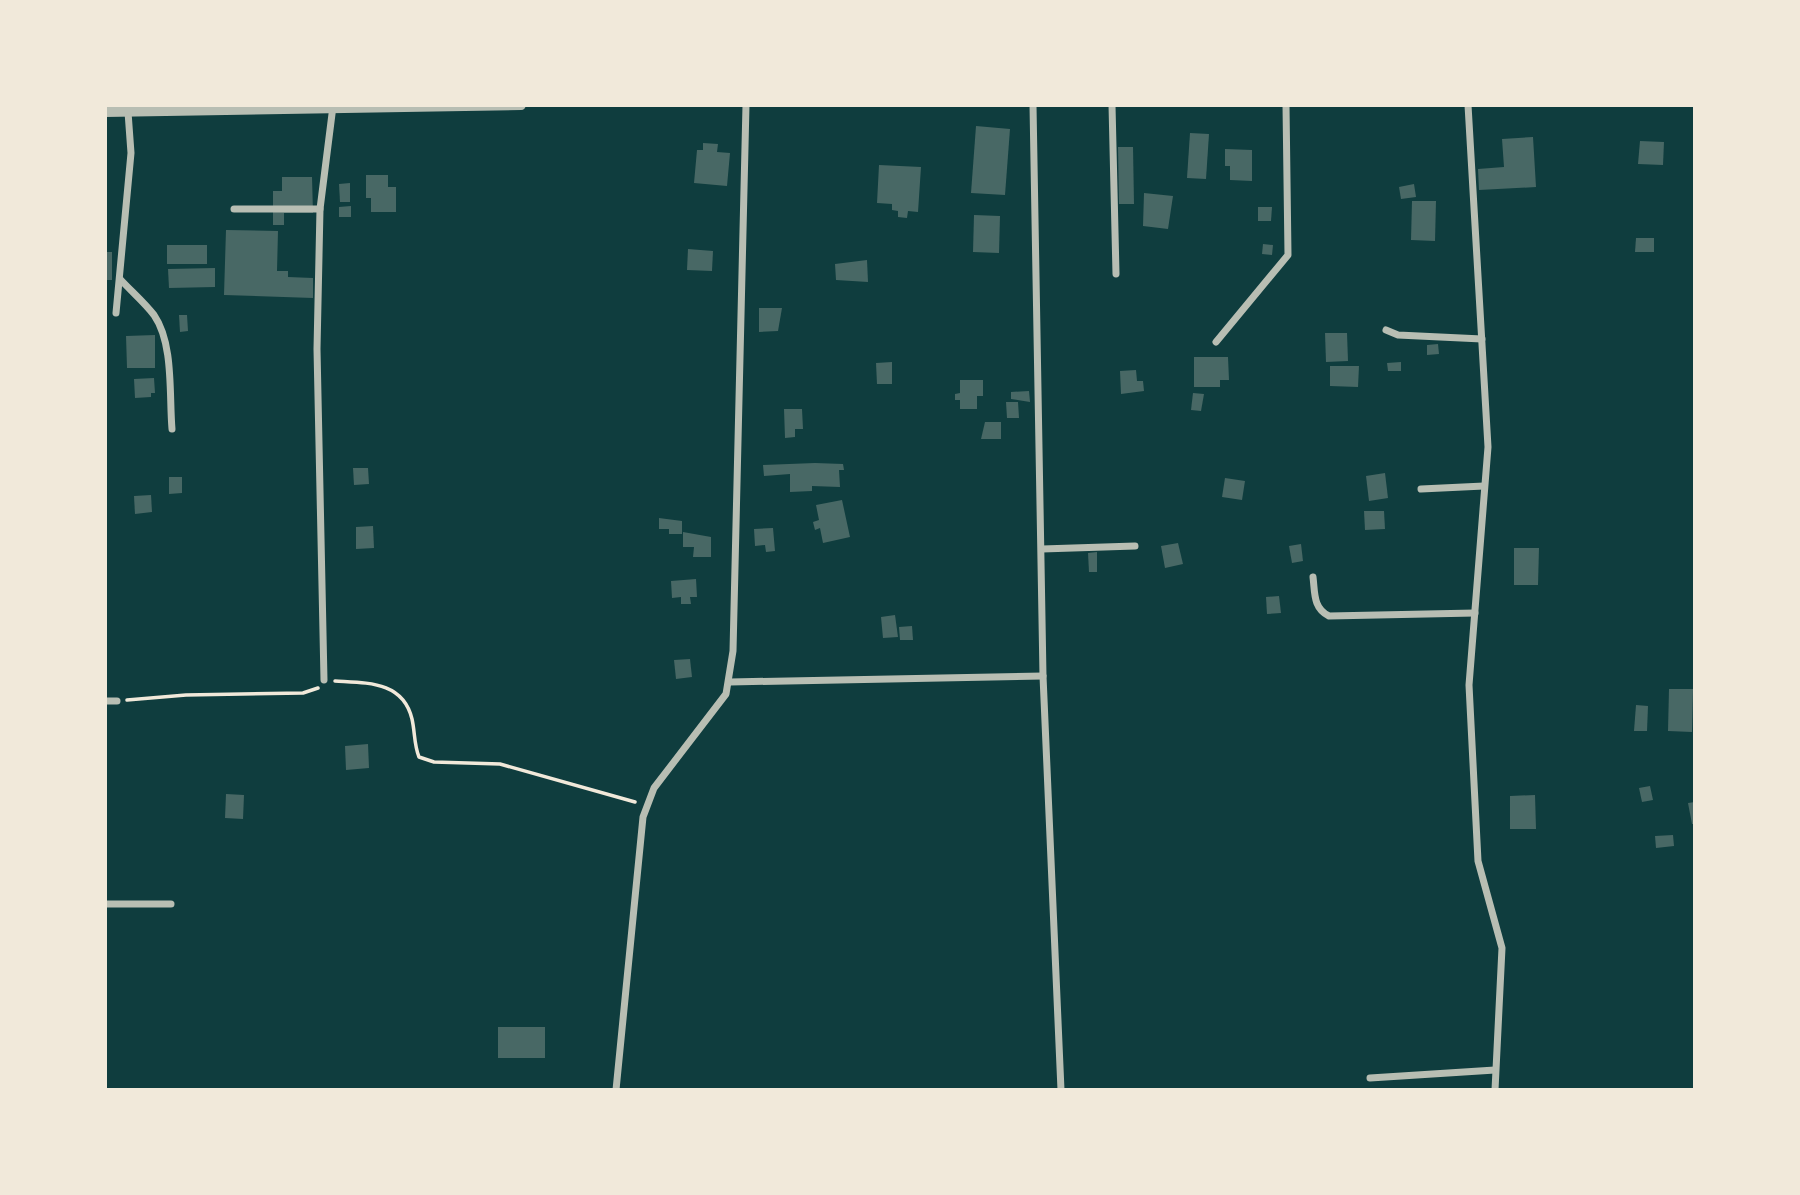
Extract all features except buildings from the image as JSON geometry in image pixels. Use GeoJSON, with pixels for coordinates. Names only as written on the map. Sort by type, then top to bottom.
{"type":"FeatureCollection","features":[{"type":"Feature","properties":{"kind":"street"},"geometry":{"type":"LineString","coordinates":[[105,112],[333,106],[521,105]]}},
{"type":"Feature","properties":{"kind":"street"},"geometry":{"type":"LineString","coordinates":[[616,1090],[643,817],[654,788],[726,694],[730,682],[733,651],[746,105]]}},
{"type":"Feature","properties":{"kind":"street"},"geometry":{"type":"LineString","coordinates":[[1033,105],[1043,676],[1061,1090]]}},
{"type":"Feature","properties":{"kind":"street"},"geometry":{"type":"LineString","coordinates":[[1112,105],[1116,274]]}},
{"type":"Feature","properties":{"kind":"street"},"geometry":{"type":"LineString","coordinates":[[1216,341],[1288,255],[1286,105]]}},
{"type":"Feature","properties":{"kind":"street"},"geometry":{"type":"LineString","coordinates":[[1468,105],[1488,447],[1469,685],[1478,861],[1502,948],[1495,1090]]}},
{"type":"Feature","properties":{"kind":"street"},"geometry":{"type":"LineString","coordinates":[[324,680],[317,349],[320,209],[333,106]]}},
{"type":"Feature","properties":{"kind":"street"},"geometry":{"type":"LineString","coordinates":[[116,313],[131,153],[128,112]]}},
{"type":"Feature","properties":{"kind":"street"},"geometry":{"type":"LineString","coordinates":[[234,209],[320,209]]}},
{"type":"Feature","properties":{"kind":"street"},"geometry":{"type":"LineString","coordinates":[[120,279],[154,316],[161,328],[172,429]]}},
{"type":"Feature","properties":{"kind":"street"},"geometry":{"type":"LineString","coordinates":[[1386,330],[1398,335],[1482,339]]}},
{"type":"Feature","properties":{"kind":"street"},"geometry":{"type":"LineString","coordinates":[[1421,489],[1484,485]]}},
{"type":"Feature","properties":{"kind":"street"},"geometry":{"type":"LineString","coordinates":[[1042,549],[1135,546]]}},
{"type":"Feature","properties":{"kind":"street"},"geometry":{"type":"LineString","coordinates":[[1313,577],[1316,603],[1320,612],[1329,616],[1475,613]]}},
{"type":"Feature","properties":{"kind":"street"},"geometry":{"type":"LineString","coordinates":[[730,682],[1043,676]]}},
{"type":"Feature","properties":{"kind":"street"},"geometry":{"type":"LineString","coordinates":[[105,701],[117,701]]}},
{"type":"Feature","properties":{"kind":"street"},"geometry":{"type":"LineString","coordinates":[[105,904],[171,904]]}},
{"type":"Feature","properties":{"kind":"street"},"geometry":{"type":"LineString","coordinates":[[1370,1078],[1495,1070]]}},
{"type":"Feature","properties":{"kind":"path"},"geometry":{"type":"LineString","coordinates":[[117,701],[186,695],[303,693],[314,691],[324,680],[390,688],[404,699],[412,718],[419,757],[434,762],[500,764],[648,804]]}}]}
